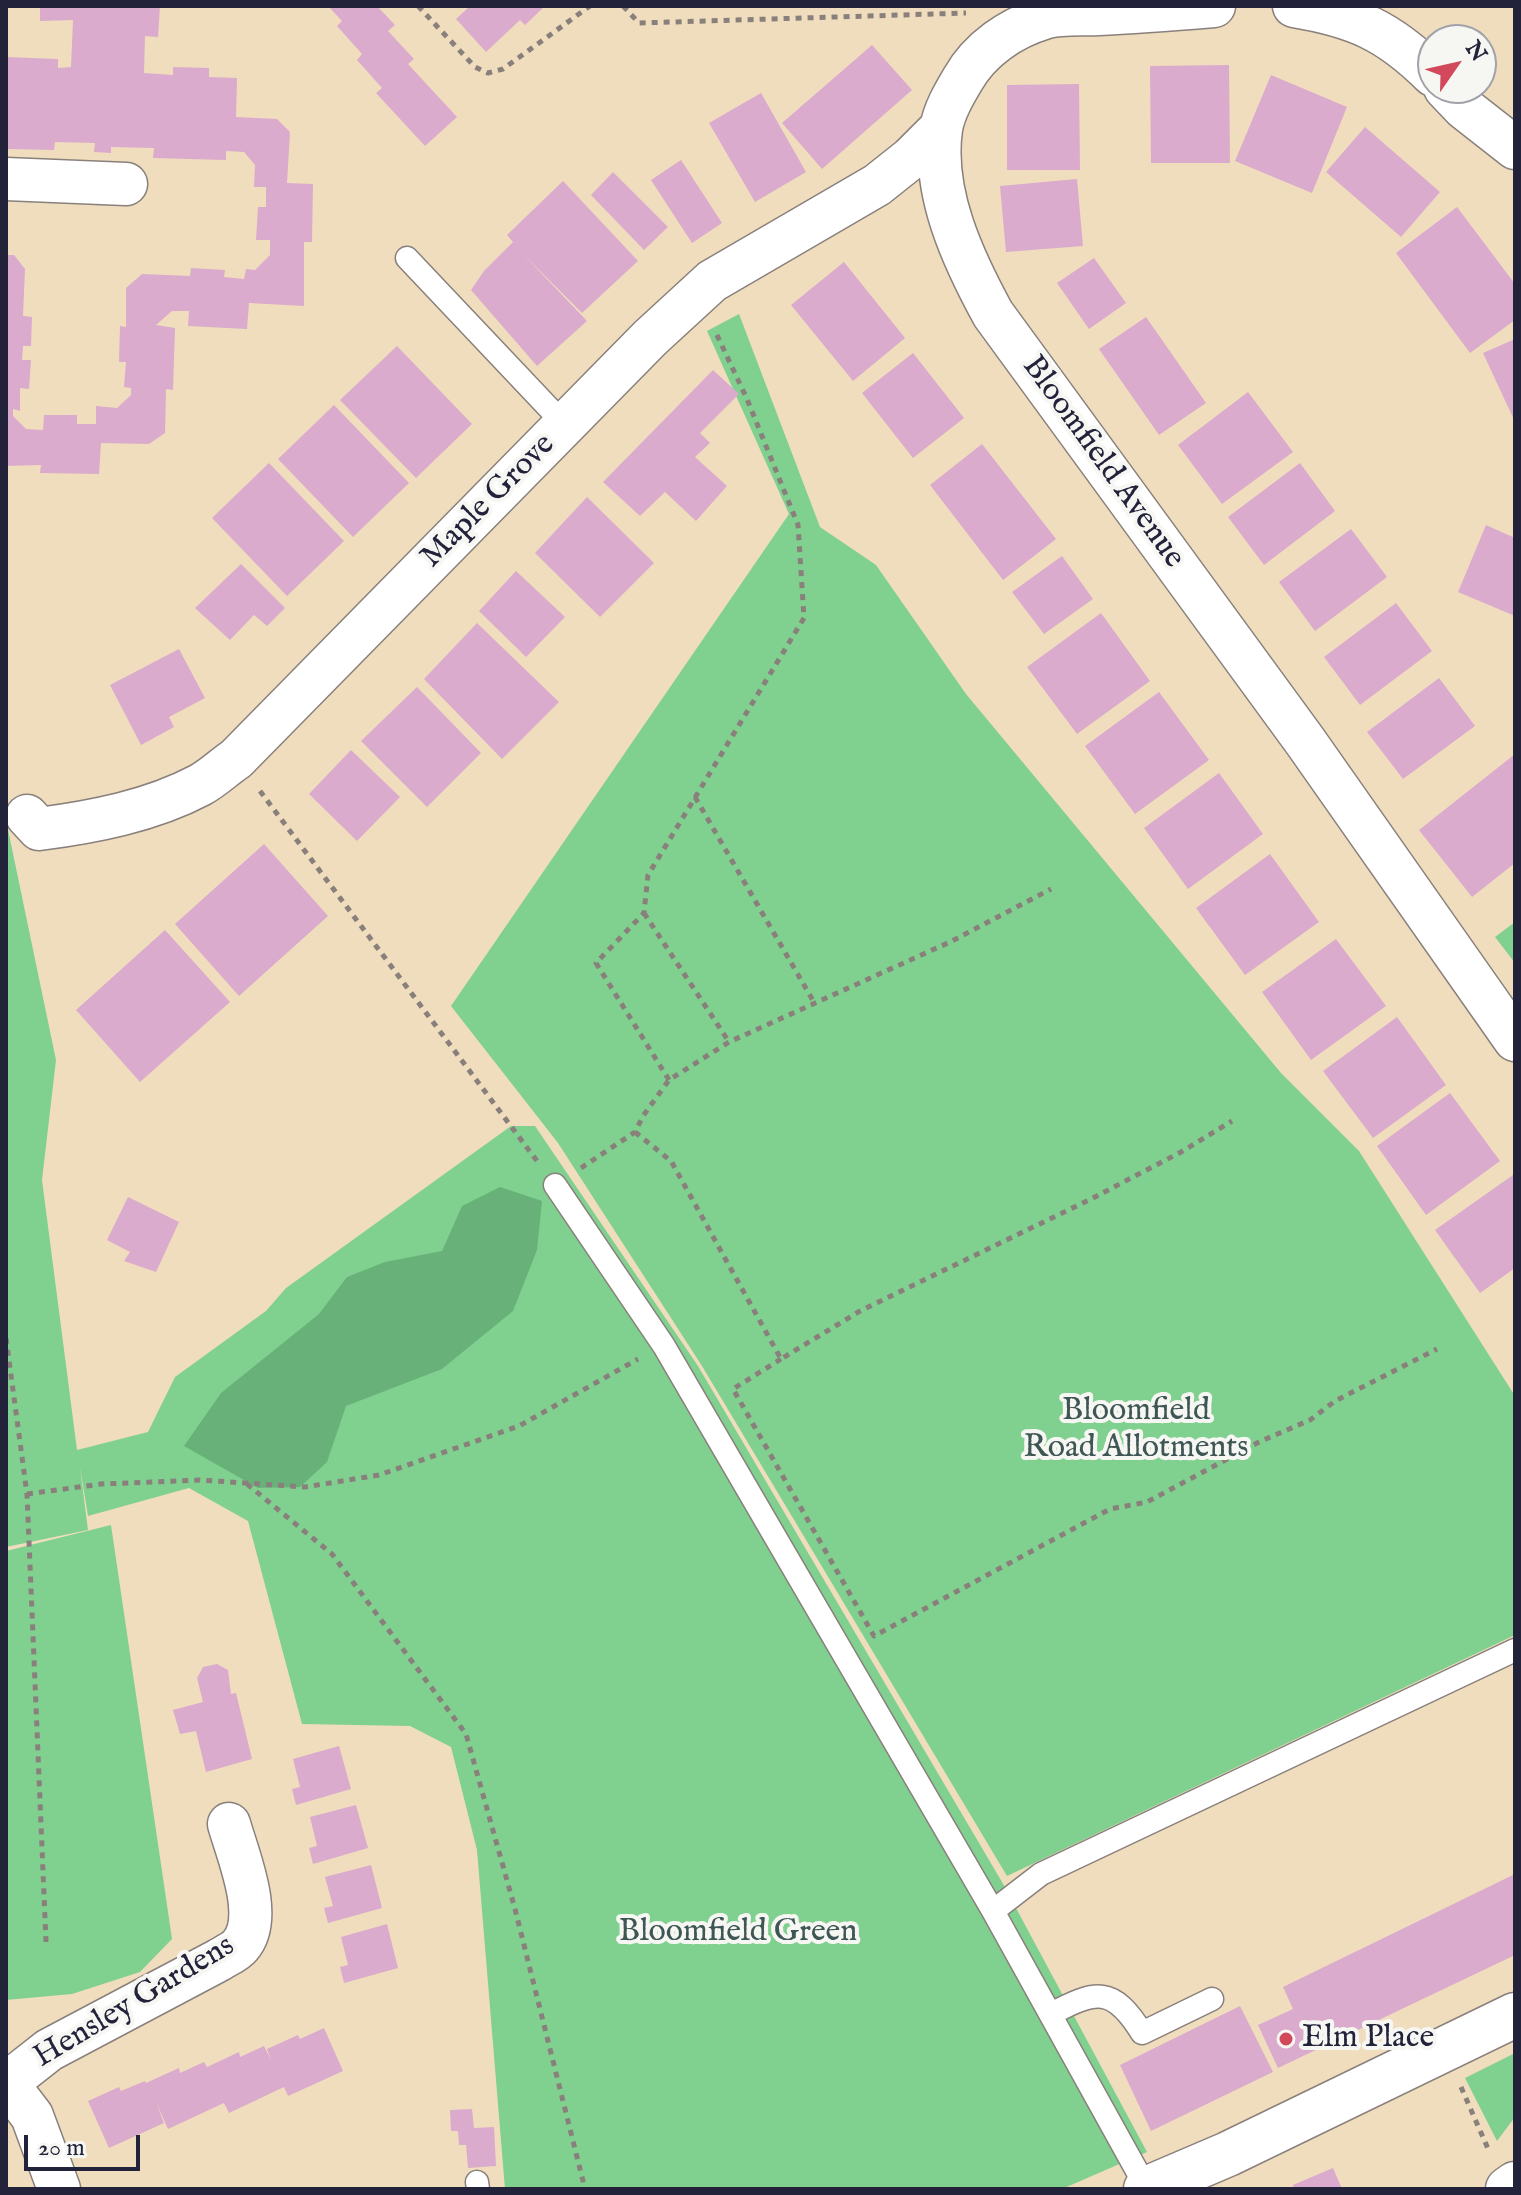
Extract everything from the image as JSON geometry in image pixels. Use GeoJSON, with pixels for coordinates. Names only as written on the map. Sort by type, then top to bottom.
{"type":"FeatureCollection","features":[{"type":"Feature","properties":{"kind":"street"},"geometry":{"type":"LineString","coordinates":[[1034,18],[1214,6]]}},
{"type":"Feature","properties":{"kind":"street"},"geometry":{"type":"LineString","coordinates":[[1294,6],[1360,21],[1417,60]]}},
{"type":"Feature","properties":{"kind":"street","name":"Bloomfield Avenue"},"geometry":{"type":"LineString","coordinates":[[1034,18],[991,45],[971,64],[950,100],[941,128],[940,166],[954,232],[968,269],[993,314],[1305,741],[1515,1040]]}},
{"type":"Feature","properties":{"kind":"street"},"geometry":{"type":"LineString","coordinates":[[1460,104],[1515,148]]}},
{"type":"Feature","properties":{"kind":"street","name":"Maple Grove"},"geometry":{"type":"LineString","coordinates":[[27,816],[39,829],[91,822],[159,803],[202,784],[236,759],[565,425],[712,281],[877,185],[911,158],[941,128]]}},
{"type":"Feature","properties":{"kind":"street"},"geometry":{"type":"LineString","coordinates":[[6,179],[126,184]]}},
{"type":"Feature","properties":{"kind":"street","name":"Hensley Gardens"},"geometry":{"type":"LineString","coordinates":[[7,2083],[49,2050],[240,1946],[252,1924],[229,1824]]}},
{"type":"Feature","properties":{"kind":"street"},"geometry":{"type":"LineString","coordinates":[[1146,2189],[1228,2154],[1515,2015]]}},
{"type":"Feature","properties":{"kind":"street"},"geometry":{"type":"LineString","coordinates":[[7,2083],[32,2116],[59,2189]]}},
{"type":"Feature","properties":{"kind":"lane"},"geometry":{"type":"LineString","coordinates":[[407,258],[565,425]]}},
{"type":"Feature","properties":{"kind":"lane"},"geometry":{"type":"LineString","coordinates":[[555,1185],[664,1346],[993,1911],[1146,2189]]}},
{"type":"Feature","properties":{"kind":"lane"},"geometry":{"type":"LineString","coordinates":[[993,1911],[1041,1874],[1515,1650]]}},
{"type":"Feature","properties":{"kind":"lane"},"geometry":{"type":"LineString","coordinates":[[1051,2014],[1079,1999],[1107,1996],[1127,2009],[1142,2033],[1212,1999]]}},
{"type":"Feature","properties":{"kind":"path"},"geometry":{"type":"LineString","coordinates":[[418,6],[475,67],[488,73],[503,69],[590,6]]}},
{"type":"Feature","properties":{"kind":"path"},"geometry":{"type":"LineString","coordinates":[[623,6],[639,23],[996,12],[1034,18]]}},
{"type":"Feature","properties":{"kind":"path"},"geometry":{"type":"LineString","coordinates":[[669,1080],[596,963],[644,913],[648,875],[804,618],[798,525],[747,399],[713,328],[688,304]]}},
{"type":"Feature","properties":{"kind":"path"},"geometry":{"type":"LineString","coordinates":[[236,759],[555,1185],[635,1132],[669,1080],[729,1042],[950,942],[1051,889]]}},
{"type":"Feature","properties":{"kind":"path"},"geometry":{"type":"LineString","coordinates":[[695,796],[815,1004]]}},
{"type":"Feature","properties":{"kind":"path"},"geometry":{"type":"LineString","coordinates":[[644,913],[729,1042]]}},
{"type":"Feature","properties":{"kind":"path"},"geometry":{"type":"LineString","coordinates":[[1232,1121],[1181,1152],[1091,1199],[860,1311],[733,1389],[874,1636],[1110,1509],[1147,1502],[1259,1442],[1310,1420],[1335,1401],[1437,1349]]}},
{"type":"Feature","properties":{"kind":"path"},"geometry":{"type":"LineString","coordinates":[[635,1132],[671,1161],[781,1359]]}},
{"type":"Feature","properties":{"kind":"path"},"geometry":{"type":"LineString","coordinates":[[6,1338],[27,1494],[46,1942]]}},
{"type":"Feature","properties":{"kind":"path"},"geometry":{"type":"LineString","coordinates":[[27,1494],[101,1484],[200,1480],[305,1487],[379,1475],[519,1426],[664,1346]]}},
{"type":"Feature","properties":{"kind":"path"},"geometry":{"type":"LineString","coordinates":[[247,1484],[332,1554],[466,1734],[515,1909],[585,2189]]}},
{"type":"Feature","properties":{"kind":"path"},"geometry":{"type":"LineString","coordinates":[[1445,2050],[1505,2178]]}},
{"type":"Feature","properties":{"kind":"green space","name":"Bloomfield Road Allotments"},"geometry":{"type":"Polygon","coordinates":[[[739,314],[820,527],[876,565],[966,694],[1281,1073],[1359,1151],[1515,1396],[1515,1635],[1007,1876],[702,1366],[558,1143],[451,1006],[789,514],[707,331],[739,314]]]}},
{"type":"Feature","properties":{"kind":"green space","name":"Bloomfield Green"},"geometry":{"type":"Polygon","coordinates":[[[6,820],[56,1060],[42,1180],[77,1450],[148,1432],[175,1377],[266,1311],[286,1288],[511,1126],[535,1126],[698,1366],[1002,1882],[1147,2152],[1062,2189],[505,2189],[477,1850],[451,1747],[410,1726],[302,1724],[248,1521],[189,1488],[88,1516],[80,1467],[88,1530],[6,1547],[6,820]]]}},
{"type":"Feature","properties":{"kind":"green space"},"geometry":{"type":"Polygon","coordinates":[[[1515,922],[1515,963],[1495,937],[1515,922]]]}},
{"type":"Feature","properties":{"kind":"green space"},"geometry":{"type":"Polygon","coordinates":[[[500,1187],[542,1201],[537,1250],[513,1311],[442,1369],[346,1406],[327,1462],[300,1487],[258,1488],[184,1446],[221,1393],[319,1314],[347,1277],[385,1262],[442,1251],[462,1206],[500,1187]]]}},
{"type":"Feature","properties":{"kind":"green space"},"geometry":{"type":"Polygon","coordinates":[[[111,1525],[172,1939],[140,1972],[72,1994],[6,2000],[6,1551],[111,1525]]]}},
{"type":"Feature","properties":{"kind":"green space"},"geometry":{"type":"Polygon","coordinates":[[[1515,2053],[1515,2117],[1497,2141],[1465,2078],[1515,2053]]]}},
{"type":"Feature","properties":{"kind":"building"},"geometry":{"type":"Polygon","coordinates":[[[40,6],[160,6],[158,37],[145,36],[144,73],[173,75],[173,67],[209,68],[209,77],[237,78],[236,117],[277,119],[290,132],[287,183],[313,184],[312,242],[304,242],[304,306],[249,303],[247,329],[188,326],[189,311],[172,311],[156,325],[175,328],[173,390],[166,389],[165,433],[149,444],[101,443],[99,474],[40,473],[41,465],[6,466],[6,255],[14,255],[25,269],[23,316],[32,317],[31,346],[23,346],[22,360],[31,360],[29,389],[20,388],[20,411],[13,409],[13,416],[26,429],[43,430],[44,415],[77,415],[77,424],[96,424],[96,406],[117,408],[131,395],[131,388],[124,387],[126,362],[119,362],[120,326],[126,327],[126,288],[142,274],[190,276],[191,268],[225,270],[224,277],[244,279],[246,269],[255,270],[270,255],[270,240],[256,240],[258,207],[266,207],[266,187],[254,187],[255,165],[244,152],[226,151],[226,160],[153,158],[154,148],[111,147],[111,153],[94,152],[95,143],[55,142],[54,150],[6,149],[6,57],[58,59],[58,68],[71,67],[73,20],[40,21],[40,6]]]}},
{"type":"Feature","properties":{"kind":"building"},"geometry":{"type":"Polygon","coordinates":[[[328,6],[377,6],[395,25],[388,31],[414,59],[408,64],[457,117],[425,146],[376,93],[382,88],[357,60],[362,54],[337,26],[342,21],[328,6]]]}},
{"type":"Feature","properties":{"kind":"building"},"geometry":{"type":"Polygon","coordinates":[[[470,6],[545,6],[525,25],[520,20],[486,52],[456,19],[470,6]]]}},
{"type":"Feature","properties":{"kind":"building"},"geometry":{"type":"Polygon","coordinates":[[[872,45],[912,90],[822,169],[782,123],[872,45]]]}},
{"type":"Feature","properties":{"kind":"building"},"geometry":{"type":"Polygon","coordinates":[[[1229,65],[1230,163],[1151,163],[1150,66],[1229,65]]]}},
{"type":"Feature","properties":{"kind":"building"},"geometry":{"type":"Polygon","coordinates":[[[1271,75],[1347,107],[1312,193],[1235,161],[1271,75]]]}},
{"type":"Feature","properties":{"kind":"building"},"geometry":{"type":"Polygon","coordinates":[[[1079,84],[1080,170],[1007,170],[1007,85],[1079,84]]]}},
{"type":"Feature","properties":{"kind":"building"},"geometry":{"type":"Polygon","coordinates":[[[761,93],[806,172],[755,202],[709,123],[761,93]]]}},
{"type":"Feature","properties":{"kind":"building"},"geometry":{"type":"Polygon","coordinates":[[[1365,127],[1440,192],[1401,237],[1326,172],[1365,127]]]}},
{"type":"Feature","properties":{"kind":"building"},"geometry":{"type":"Polygon","coordinates":[[[681,160],[722,223],[692,243],[651,180],[681,160]]]}},
{"type":"Feature","properties":{"kind":"building"},"geometry":{"type":"Polygon","coordinates":[[[613,172],[668,227],[644,250],[591,195],[613,172]]]}},
{"type":"Feature","properties":{"kind":"building"},"geometry":{"type":"Polygon","coordinates":[[[1077,179],[1083,246],[1006,252],[1000,186],[1077,179]]]}},
{"type":"Feature","properties":{"kind":"building"},"geometry":{"type":"Polygon","coordinates":[[[563,181],[638,261],[582,313],[523,254],[587,321],[537,366],[471,290],[484,271],[513,242],[507,235],[563,181]]]}},
{"type":"Feature","properties":{"kind":"building"},"geometry":{"type":"Polygon","coordinates":[[[1457,207],[1515,284],[1515,320],[1470,353],[1396,253],[1457,207]]]}},
{"type":"Feature","properties":{"kind":"building"},"geometry":{"type":"Polygon","coordinates":[[[1094,258],[1126,303],[1089,329],[1057,283],[1094,258]]]}},
{"type":"Feature","properties":{"kind":"building"},"geometry":{"type":"Polygon","coordinates":[[[844,262],[905,338],[853,381],[791,305],[844,262]]]}},
{"type":"Feature","properties":{"kind":"building"},"geometry":{"type":"Polygon","coordinates":[[[1146,317],[1206,403],[1159,435],[1099,349],[1146,317]]]}},
{"type":"Feature","properties":{"kind":"building"},"geometry":{"type":"Polygon","coordinates":[[[1515,339],[1515,422],[1483,353],[1515,339]]]}},
{"type":"Feature","properties":{"kind":"building"},"geometry":{"type":"Polygon","coordinates":[[[397,346],[472,424],[416,478],[340,400],[397,346]]]}},
{"type":"Feature","properties":{"kind":"building"},"geometry":{"type":"Polygon","coordinates":[[[913,353],[964,418],[913,458],[862,393],[913,353]]]}},
{"type":"Feature","properties":{"kind":"building"},"geometry":{"type":"Polygon","coordinates":[[[713,370],[739,394],[700,433],[710,443],[695,457],[727,486],[696,521],[665,492],[640,516],[603,482],[713,370]]]}},
{"type":"Feature","properties":{"kind":"building"},"geometry":{"type":"Polygon","coordinates":[[[1248,392],[1293,452],[1222,504],[1178,445],[1248,392]]]}},
{"type":"Feature","properties":{"kind":"building"},"geometry":{"type":"Polygon","coordinates":[[[334,405],[409,483],[353,537],[278,459],[334,405]]]}},
{"type":"Feature","properties":{"kind":"building"},"geometry":{"type":"Polygon","coordinates":[[[982,444],[1056,539],[1003,580],[930,485],[982,444]]]}},
{"type":"Feature","properties":{"kind":"building"},"geometry":{"type":"Polygon","coordinates":[[[269,463],[344,541],[287,596],[212,518],[269,463]]]}},
{"type":"Feature","properties":{"kind":"building"},"geometry":{"type":"Polygon","coordinates":[[[1300,463],[1335,511],[1264,565],[1228,517],[1300,463]]]}},
{"type":"Feature","properties":{"kind":"building"},"geometry":{"type":"Polygon","coordinates":[[[587,497],[654,563],[600,617],[535,553],[587,497]]]}},
{"type":"Feature","properties":{"kind":"building"},"geometry":{"type":"Polygon","coordinates":[[[1486,525],[1515,538],[1515,616],[1458,592],[1486,525]]]}},
{"type":"Feature","properties":{"kind":"building"},"geometry":{"type":"Polygon","coordinates":[[[1351,529],[1387,577],[1315,631],[1279,582],[1351,529]]]}},
{"type":"Feature","properties":{"kind":"building"},"geometry":{"type":"Polygon","coordinates":[[[1062,556],[1093,599],[1044,634],[1012,592],[1062,556]]]}},
{"type":"Feature","properties":{"kind":"building"},"geometry":{"type":"Polygon","coordinates":[[[241,564],[285,608],[267,626],[254,615],[230,640],[195,608],[241,564]]]}},
{"type":"Feature","properties":{"kind":"building"},"geometry":{"type":"Polygon","coordinates":[[[516,571],[565,617],[526,657],[479,611],[516,571]]]}},
{"type":"Feature","properties":{"kind":"building"},"geometry":{"type":"Polygon","coordinates":[[[1396,603],[1432,651],[1360,705],[1324,657],[1396,603]]]}},
{"type":"Feature","properties":{"kind":"building"},"geometry":{"type":"Polygon","coordinates":[[[1101,613],[1150,681],[1077,734],[1027,667],[1101,613]]]}},
{"type":"Feature","properties":{"kind":"building"},"geometry":{"type":"Polygon","coordinates":[[[477,623],[559,702],[502,759],[424,679],[477,623]]]}},
{"type":"Feature","properties":{"kind":"building"},"geometry":{"type":"Polygon","coordinates":[[[179,649],[205,698],[169,717],[174,727],[141,745],[110,685],[179,649]]]}},
{"type":"Feature","properties":{"kind":"building"},"geometry":{"type":"Polygon","coordinates":[[[1439,678],[1475,726],[1403,779],[1367,732],[1439,678]]]}},
{"type":"Feature","properties":{"kind":"building"},"geometry":{"type":"Polygon","coordinates":[[[417,687],[481,753],[427,807],[361,741],[417,687]]]}},
{"type":"Feature","properties":{"kind":"building"},"geometry":{"type":"Polygon","coordinates":[[[1159,692],[1209,760],[1135,814],[1085,746],[1159,692]]]}},
{"type":"Feature","properties":{"kind":"building"},"geometry":{"type":"Polygon","coordinates":[[[351,750],[400,797],[357,841],[309,794],[351,750]]]}},
{"type":"Feature","properties":{"kind":"building"},"geometry":{"type":"Polygon","coordinates":[[[1515,754],[1515,863],[1472,897],[1419,830],[1515,754]]]}},
{"type":"Feature","properties":{"kind":"building"},"geometry":{"type":"Polygon","coordinates":[[[1219,773],[1263,834],[1188,889],[1144,828],[1219,773]]]}},
{"type":"Feature","properties":{"kind":"building"},"geometry":{"type":"Polygon","coordinates":[[[264,844],[328,916],[239,996],[175,924],[264,844]]]}},
{"type":"Feature","properties":{"kind":"building"},"geometry":{"type":"Polygon","coordinates":[[[1270,854],[1319,922],[1245,975],[1196,908],[1270,854]]]}},
{"type":"Feature","properties":{"kind":"building"},"geometry":{"type":"Polygon","coordinates":[[[165,930],[230,1002],[140,1082],[76,1010],[165,930]]]}},
{"type":"Feature","properties":{"kind":"building"},"geometry":{"type":"Polygon","coordinates":[[[1336,939],[1386,1006],[1311,1060],[1262,992],[1336,939]]]}},
{"type":"Feature","properties":{"kind":"building"},"geometry":{"type":"Polygon","coordinates":[[[1397,1017],[1446,1085],[1373,1138],[1323,1071],[1397,1017]]]}},
{"type":"Feature","properties":{"kind":"building"},"geometry":{"type":"Polygon","coordinates":[[[1450,1093],[1500,1161],[1426,1215],[1377,1146],[1450,1093]]]}},
{"type":"Feature","properties":{"kind":"building"},"geometry":{"type":"Polygon","coordinates":[[[1513,1175],[1515,1268],[1480,1293],[1435,1230],[1513,1175]]]}},
{"type":"Feature","properties":{"kind":"building"},"geometry":{"type":"Polygon","coordinates":[[[128,1197],[179,1222],[156,1272],[124,1261],[130,1252],[107,1240],[128,1197]]]}},
{"type":"Feature","properties":{"kind":"building"},"geometry":{"type":"Polygon","coordinates":[[[217,1664],[228,1670],[231,1694],[236,1693],[252,1759],[206,1772],[196,1731],[180,1734],[173,1710],[203,1702],[197,1678],[203,1667],[217,1664]]]}},
{"type":"Feature","properties":{"kind":"building"},"geometry":{"type":"Polygon","coordinates":[[[339,1746],[351,1789],[296,1805],[292,1789],[300,1787],[293,1759],[339,1746]]]}},
{"type":"Feature","properties":{"kind":"building"},"geometry":{"type":"Polygon","coordinates":[[[356,1805],[368,1848],[313,1864],[309,1848],[317,1846],[310,1817],[356,1805]]]}},
{"type":"Feature","properties":{"kind":"building"},"geometry":{"type":"Polygon","coordinates":[[[371,1865],[382,1908],[328,1923],[324,1908],[333,1906],[325,1877],[371,1865]]]}},
{"type":"Feature","properties":{"kind":"building"},"geometry":{"type":"Polygon","coordinates":[[[1515,1874],[1515,1955],[1278,2068],[1258,2025],[1293,2009],[1283,1987],[1515,1874]]]}},
{"type":"Feature","properties":{"kind":"building"},"geometry":{"type":"Polygon","coordinates":[[[387,1924],[398,1968],[344,1983],[340,1967],[348,1965],[341,1937],[387,1924]]]}},
{"type":"Feature","properties":{"kind":"building"},"geometry":{"type":"Polygon","coordinates":[[[1240,2006],[1273,2072],[1151,2131],[1120,2065],[1240,2006]]]}},
{"type":"Feature","properties":{"kind":"building"},"geometry":{"type":"Polygon","coordinates":[[[324,2028],[343,2071],[288,2096],[284,2087],[229,2113],[224,2103],[168,2129],[156,2102],[164,2123],[109,2148],[88,2101],[119,2087],[121,2091],[146,2083],[179,2068],[180,2073],[204,2062],[207,2067],[239,2052],[240,2057],[264,2046],[271,2060],[267,2049],[298,2035],[300,2039],[324,2028]]]}},
{"type":"Feature","properties":{"kind":"building"},"geometry":{"type":"Polygon","coordinates":[[[472,2109],[474,2128],[494,2127],[496,2166],[468,2168],[466,2145],[459,2145],[458,2131],[451,2131],[450,2110],[472,2109]]]}},
{"type":"Feature","properties":{"kind":"building"},"geometry":{"type":"Polygon","coordinates":[[[1333,2168],[1342,2189],[1294,2189],[1293,2185],[1333,2168]]]}},
{"type":"Feature","properties":{"kind":"place","name":"Elm Place"},"geometry":{"type":"Point","coordinates":[1286,2039]}}]}
